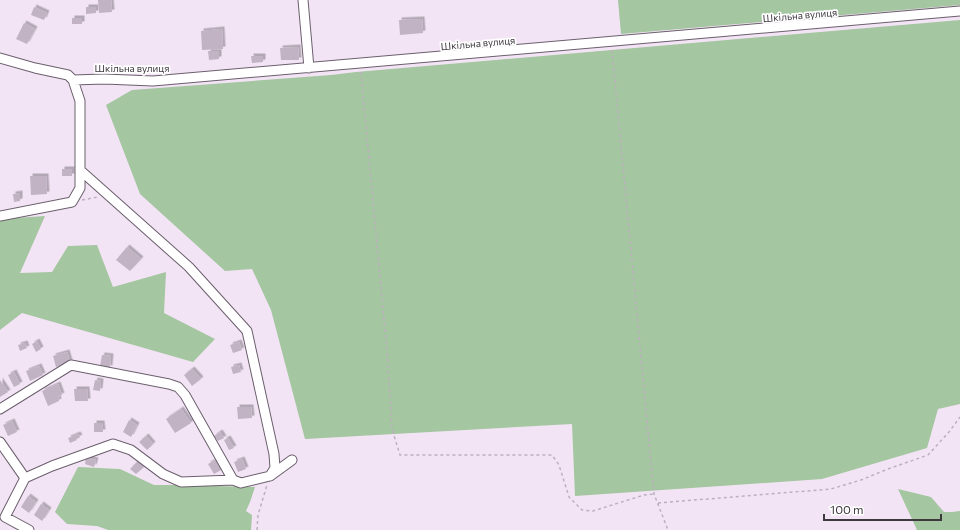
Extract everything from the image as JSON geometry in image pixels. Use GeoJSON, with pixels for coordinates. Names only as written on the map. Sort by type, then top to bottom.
{"type":"FeatureCollection","features":[{"type":"Feature","properties":{"kind":"street"},"geometry":{"type":"LineString","coordinates":[[303,0],[309,68]]}},
{"type":"Feature","properties":{"kind":"street","name":"Шкільна вулиця"},"geometry":{"type":"LineString","coordinates":[[0,58],[35,68],[68,75],[73,80],[104,79],[153,81],[960,11]]}},
{"type":"Feature","properties":{"kind":"street"},"geometry":{"type":"LineString","coordinates":[[0,216],[72,202],[80,188],[80,101],[73,80]]}},
{"type":"Feature","properties":{"kind":"street"},"geometry":{"type":"LineString","coordinates":[[80,170],[189,267],[247,331],[274,454],[275,468],[270,476]]}},
{"type":"Feature","properties":{"kind":"street"},"geometry":{"type":"LineString","coordinates":[[0,409],[71,365],[169,384],[178,387],[186,395],[233,480]]}},
{"type":"Feature","properties":{"kind":"street"},"geometry":{"type":"LineString","coordinates":[[0,442],[25,478]]}},
{"type":"Feature","properties":{"kind":"street"},"geometry":{"type":"LineString","coordinates":[[29,530],[3,519],[25,478],[52,466],[113,444],[131,450],[163,474],[181,482],[233,480],[241,483],[270,476],[292,460]]}},
{"type":"Feature","properties":{"kind":"path"},"geometry":{"type":"LineString","coordinates":[[611,42],[654,494],[668,530]]}},
{"type":"Feature","properties":{"kind":"path"},"geometry":{"type":"LineString","coordinates":[[361,64],[388,364],[392,429],[400,455],[552,455],[559,465],[569,497],[582,510],[593,511],[644,495],[654,494]]}},
{"type":"Feature","properties":{"kind":"path"},"geometry":{"type":"LineString","coordinates":[[72,202],[108,195]]}},
{"type":"Feature","properties":{"kind":"path"},"geometry":{"type":"LineString","coordinates":[[658,503],[831,489],[861,480],[928,455],[949,432],[960,417]]}},
{"type":"Feature","properties":{"kind":"path"},"geometry":{"type":"LineString","coordinates":[[257,530],[258,515],[270,476]]}},
{"type":"Feature","properties":{"kind":"green space"},"geometry":{"type":"Polygon","coordinates":[[[618,0],[960,0],[960,5],[621,34],[618,0]]]}},
{"type":"Feature","properties":{"kind":"green space"},"geometry":{"type":"Polygon","coordinates":[[[960,20],[960,404],[938,409],[927,448],[822,479],[575,496],[572,424],[305,439],[271,310],[252,269],[225,271],[140,194],[106,105],[132,90],[331,75],[960,20]]]}},
{"type":"Feature","properties":{"kind":"green space"},"geometry":{"type":"Polygon","coordinates":[[[45,216],[20,273],[52,272],[68,246],[97,245],[113,287],[166,272],[164,313],[215,339],[193,362],[22,313],[0,330],[0,219],[45,216]]]}},
{"type":"Feature","properties":{"kind":"green space"},"geometry":{"type":"Polygon","coordinates":[[[78,467],[120,469],[154,485],[255,487],[246,511],[252,515],[251,530],[108,530],[97,526],[67,524],[55,512],[78,467]]]}},
{"type":"Feature","properties":{"kind":"green space"},"geometry":{"type":"Polygon","coordinates":[[[898,489],[931,497],[944,512],[960,511],[960,530],[917,530],[898,489]]]}},
{"type":"Feature","properties":{"kind":"building"},"geometry":{"type":"Polygon","coordinates":[[[98,0],[111,0],[112,12],[99,13],[98,0]]]}},
{"type":"Feature","properties":{"kind":"building"},"geometry":{"type":"Polygon","coordinates":[[[34,7],[47,13],[44,20],[31,15],[34,7]]]}},
{"type":"Feature","properties":{"kind":"building"},"geometry":{"type":"Polygon","coordinates":[[[86,7],[96,7],[96,13],[86,14],[86,7]]]}},
{"type":"Feature","properties":{"kind":"building"},"geometry":{"type":"Polygon","coordinates":[[[72,18],[82,18],[82,24],[72,24],[72,18]]]}},
{"type":"Feature","properties":{"kind":"building"},"geometry":{"type":"Polygon","coordinates":[[[422,19],[423,33],[400,35],[399,20],[422,19]]]}},
{"type":"Feature","properties":{"kind":"building"},"geometry":{"type":"Polygon","coordinates":[[[24,23],[35,29],[27,44],[16,39],[24,23]]]}},
{"type":"Feature","properties":{"kind":"building"},"geometry":{"type":"Polygon","coordinates":[[[222,29],[223,49],[202,50],[201,31],[222,29]]]}},
{"type":"Feature","properties":{"kind":"building"},"geometry":{"type":"Polygon","coordinates":[[[298,47],[299,60],[281,60],[280,48],[298,47]]]}},
{"type":"Feature","properties":{"kind":"building"},"geometry":{"type":"Polygon","coordinates":[[[208,51],[219,51],[219,59],[209,60],[208,51]]]}},
{"type":"Feature","properties":{"kind":"building"},"geometry":{"type":"Polygon","coordinates":[[[251,56],[263,56],[263,62],[252,63],[251,56]]]}},
{"type":"Feature","properties":{"kind":"building"},"geometry":{"type":"Polygon","coordinates":[[[62,169],[72,169],[72,176],[62,176],[62,169]]]}},
{"type":"Feature","properties":{"kind":"building"},"geometry":{"type":"Polygon","coordinates":[[[30,176],[46,176],[47,194],[31,195],[30,176]]]}},
{"type":"Feature","properties":{"kind":"building"},"geometry":{"type":"Polygon","coordinates":[[[20,193],[20,201],[14,202],[13,194],[20,193]]]}},
{"type":"Feature","properties":{"kind":"building"},"geometry":{"type":"Polygon","coordinates":[[[127,247],[141,259],[130,271],[116,260],[127,247]]]}},
{"type":"Feature","properties":{"kind":"building"},"geometry":{"type":"Polygon","coordinates":[[[37,341],[41,349],[36,352],[32,344],[37,341]]]}},
{"type":"Feature","properties":{"kind":"building"},"geometry":{"type":"Polygon","coordinates":[[[239,342],[242,350],[233,353],[230,345],[239,342]]]}},
{"type":"Feature","properties":{"kind":"building"},"geometry":{"type":"Polygon","coordinates":[[[25,343],[27,348],[20,351],[18,345],[25,343]]]}},
{"type":"Feature","properties":{"kind":"building"},"geometry":{"type":"Polygon","coordinates":[[[67,352],[70,362],[56,367],[53,356],[67,352]]]}},
{"type":"Feature","properties":{"kind":"building"},"geometry":{"type":"Polygon","coordinates":[[[102,355],[111,356],[110,368],[100,366],[102,355]]]}},
{"type":"Feature","properties":{"kind":"building"},"geometry":{"type":"Polygon","coordinates":[[[239,365],[241,372],[233,374],[231,367],[239,365]]]}},
{"type":"Feature","properties":{"kind":"building"},"geometry":{"type":"Polygon","coordinates":[[[39,366],[43,375],[30,381],[26,371],[39,366]]]}},
{"type":"Feature","properties":{"kind":"building"},"geometry":{"type":"Polygon","coordinates":[[[192,369],[201,379],[192,386],[184,375],[192,369]]]}},
{"type":"Feature","properties":{"kind":"building"},"geometry":{"type":"Polygon","coordinates":[[[14,372],[20,384],[14,387],[8,375],[14,372]]]}},
{"type":"Feature","properties":{"kind":"building"},"geometry":{"type":"Polygon","coordinates":[[[0,380],[8,392],[0,397],[0,380]]]}},
{"type":"Feature","properties":{"kind":"building"},"geometry":{"type":"Polygon","coordinates":[[[95,380],[101,381],[100,391],[93,390],[95,380]]]}},
{"type":"Feature","properties":{"kind":"building"},"geometry":{"type":"Polygon","coordinates":[[[58,384],[62,395],[58,397],[59,401],[48,406],[42,391],[58,384]]]}},
{"type":"Feature","properties":{"kind":"building"},"geometry":{"type":"Polygon","coordinates":[[[74,389],[87,389],[88,401],[75,401],[74,389]]]}},
{"type":"Feature","properties":{"kind":"building"},"geometry":{"type":"Polygon","coordinates":[[[237,407],[251,407],[252,418],[238,419],[237,407]]]}},
{"type":"Feature","properties":{"kind":"building"},"geometry":{"type":"Polygon","coordinates":[[[181,409],[191,423],[175,433],[166,419],[181,409]]]}},
{"type":"Feature","properties":{"kind":"building"},"geometry":{"type":"Polygon","coordinates":[[[129,420],[137,425],[131,437],[123,432],[129,420]]]}},
{"type":"Feature","properties":{"kind":"building"},"geometry":{"type":"Polygon","coordinates":[[[12,421],[17,432],[8,436],[3,425],[12,421]]]}},
{"type":"Feature","properties":{"kind":"building"},"geometry":{"type":"Polygon","coordinates":[[[94,423],[102,423],[103,432],[94,432],[94,423]]]}},
{"type":"Feature","properties":{"kind":"building"},"geometry":{"type":"Polygon","coordinates":[[[220,432],[224,438],[218,441],[214,436],[220,432]]]}},
{"type":"Feature","properties":{"kind":"building"},"geometry":{"type":"Polygon","coordinates":[[[78,434],[80,437],[70,443],[68,438],[78,434]]]}},
{"type":"Feature","properties":{"kind":"building"},"geometry":{"type":"Polygon","coordinates":[[[146,436],[153,444],[147,450],[139,442],[146,436]]]}},
{"type":"Feature","properties":{"kind":"building"},"geometry":{"type":"Polygon","coordinates":[[[228,438],[234,448],[229,450],[224,440],[228,438]]]}},
{"type":"Feature","properties":{"kind":"building"},"geometry":{"type":"Polygon","coordinates":[[[86,458],[96,460],[94,467],[85,464],[86,458]]]}},
{"type":"Feature","properties":{"kind":"building"},"geometry":{"type":"Polygon","coordinates":[[[217,459],[223,469],[214,474],[208,464],[217,459]]]}},
{"type":"Feature","properties":{"kind":"building"},"geometry":{"type":"Polygon","coordinates":[[[242,459],[246,469],[238,472],[234,462],[242,459]]]}},
{"type":"Feature","properties":{"kind":"building"},"geometry":{"type":"Polygon","coordinates":[[[138,461],[144,467],[136,474],[130,469],[138,461]]]}},
{"type":"Feature","properties":{"kind":"building"},"geometry":{"type":"Polygon","coordinates":[[[28,496],[36,502],[29,513],[21,507],[28,496]]]}},
{"type":"Feature","properties":{"kind":"building"},"geometry":{"type":"Polygon","coordinates":[[[41,504],[49,510],[42,521],[34,515],[41,504]]]}}]}
